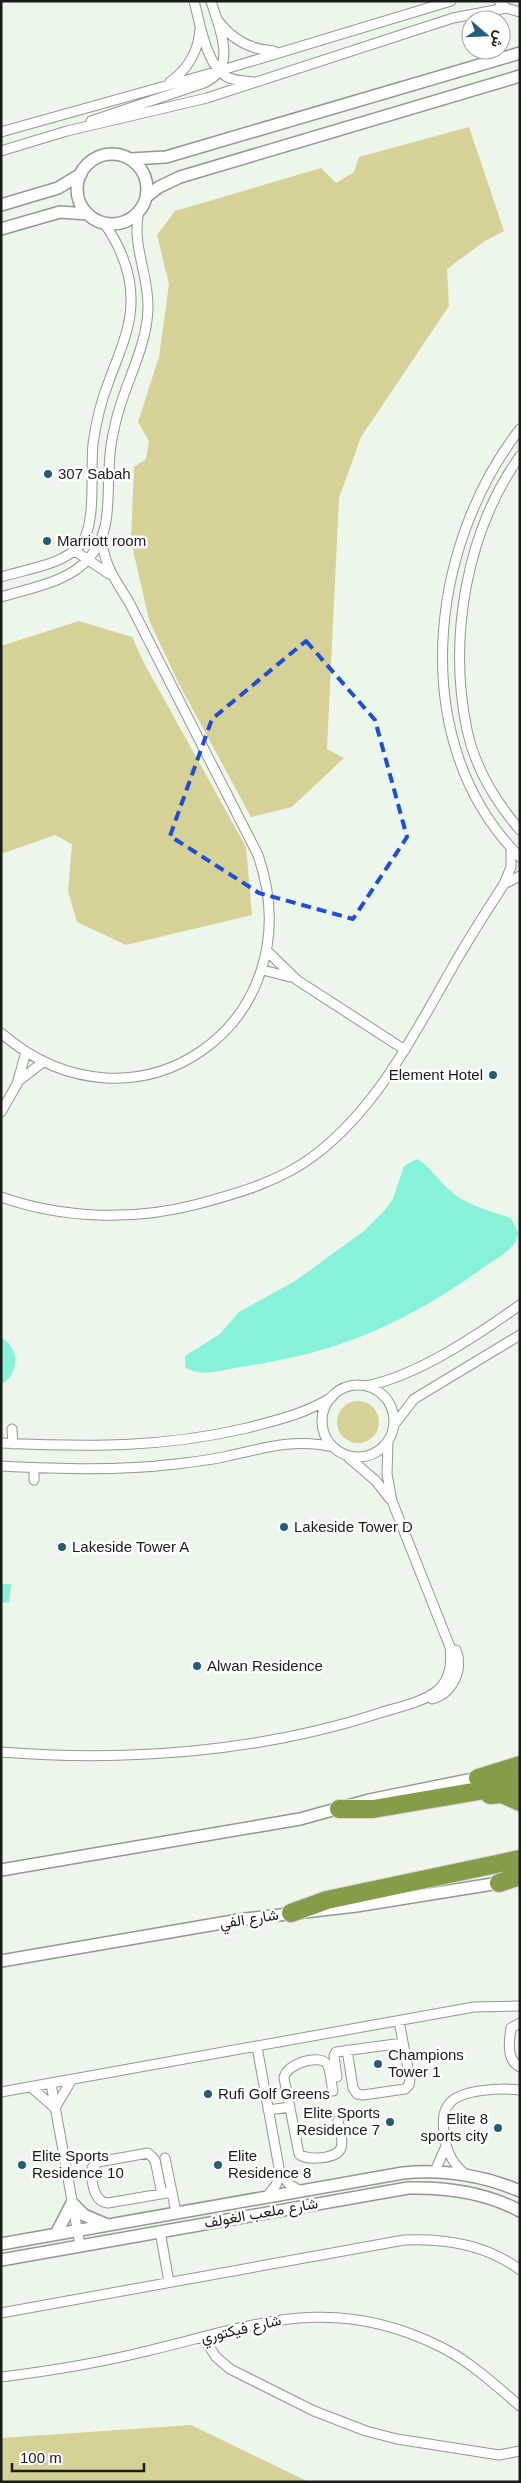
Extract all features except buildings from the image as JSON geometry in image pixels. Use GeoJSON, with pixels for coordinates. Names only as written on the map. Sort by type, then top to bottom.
{"type":"FeatureCollection","features":[{"type":"Feature","properties":{"kind":"highway"},"geometry":{"type":"LineString","coordinates":[[478,1778],[520,1765]]}},
{"type":"Feature","properties":{"kind":"highway"},"geometry":{"type":"LineString","coordinates":[[478,1778],[520,1772]]}},
{"type":"Feature","properties":{"kind":"highway"},"geometry":{"type":"LineString","coordinates":[[339,1809],[364,1810],[520,1784]]}},
{"type":"Feature","properties":{"kind":"highway"},"geometry":{"type":"LineString","coordinates":[[454,1795],[502,1794],[520,1802]]}},
{"type":"Feature","properties":{"kind":"highway"},"geometry":{"type":"LineString","coordinates":[[291,1913],[327,1900],[515,1858]]}},
{"type":"Feature","properties":{"kind":"highway"},"geometry":{"type":"LineString","coordinates":[[498,1883],[520,1876]]}},
{"type":"Feature","properties":{"kind":"highway"},"geometry":{"type":"LineString","coordinates":[[498,1883],[520,1882]]}},
{"type":"Feature","properties":{"kind":"street"},"geometry":{"type":"LineString","coordinates":[[194,1],[210,57],[219,71],[232,79],[260,82]]}},
{"type":"Feature","properties":{"kind":"street"},"geometry":{"type":"LineString","coordinates":[[67,131],[130,107],[204,83],[219,71],[225,51],[211,1]]}},
{"type":"Feature","properties":{"kind":"street"},"geometry":{"type":"LineString","coordinates":[[1,132],[219,71],[280,51],[451,1]]}},
{"type":"Feature","properties":{"kind":"street"},"geometry":{"type":"LineString","coordinates":[[1,150],[67,131],[166,109],[260,82],[454,18],[503,4],[520,12]]}},
{"type":"Feature","properties":{"kind":"street"},"geometry":{"type":"LineString","coordinates":[[216,19],[233,37],[244,44],[267,51],[280,51]]}},
{"type":"Feature","properties":{"kind":"street"},"geometry":{"type":"LineString","coordinates":[[167,84],[181,73],[191,59],[198,41],[200,22]]}},
{"type":"Feature","properties":{"kind":"street"},"geometry":{"type":"LineString","coordinates":[[88,214],[78,195],[81,174],[85,167],[98,157],[115,154],[130,159],[166,157],[520,54]]}},
{"type":"Feature","properties":{"kind":"street"},"geometry":{"type":"LineString","coordinates":[[146,197],[180,176],[520,76]]}},
{"type":"Feature","properties":{"kind":"street"},"geometry":{"type":"LineString","coordinates":[[1,125],[13,129]]}},
{"type":"Feature","properties":{"kind":"street"},"geometry":{"type":"LineString","coordinates":[[1,597],[63,577],[89,558],[102,538],[108,516],[109,467],[115,424],[147,320],[147,289],[136,234],[139,211],[146,197],[146,180],[143,172],[130,159]]}},
{"type":"Feature","properties":{"kind":"street"},"geometry":{"type":"LineString","coordinates":[[1,205],[58,188],[81,174]]}},
{"type":"Feature","properties":{"kind":"street"},"geometry":{"type":"LineString","coordinates":[[104,223],[124,222],[139,211]]}},
{"type":"Feature","properties":{"kind":"street"},"geometry":{"type":"LineString","coordinates":[[1,229],[60,212],[88,214],[104,223],[117,243],[126,265],[130,284],[130,314],[126,334],[105,394],[94,438],[90,476],[91,522],[85,539],[75,551],[57,560],[1,577]]}},
{"type":"Feature","properties":{"kind":"street"},"geometry":{"type":"LineString","coordinates":[[520,428],[482,487],[464,530],[452,575],[443,653],[446,709],[457,752],[478,800],[511,849],[520,857]]}},
{"type":"Feature","properties":{"kind":"street"},"geometry":{"type":"LineString","coordinates":[[520,456],[491,506],[474,552],[465,599],[461,668],[467,731],[478,765],[493,794],[520,830]]}},
{"type":"Feature","properties":{"kind":"street"},"geometry":{"type":"LineString","coordinates":[[1,1033],[43,1062],[72,1072],[102,1078],[142,1075],[180,1063],[206,1048],[228,1028],[250,999],[263,970],[268,952],[270,910],[265,876],[258,856],[129,602],[115,579],[104,556],[102,538]]}},
{"type":"Feature","properties":{"kind":"street"},"geometry":{"type":"LineString","coordinates":[[75,551],[89,558],[115,579]]}},
{"type":"Feature","properties":{"kind":"street"},"geometry":{"type":"LineString","coordinates":[[1,1197],[66,1212],[118,1216],[174,1211],[246,1192],[296,1167],[315,1155],[364,1106],[405,1050],[504,884],[511,867],[511,849]]}},
{"type":"Feature","properties":{"kind":"street"},"geometry":{"type":"LineString","coordinates":[[504,884],[520,876]]}},
{"type":"Feature","properties":{"kind":"street"},"geometry":{"type":"LineString","coordinates":[[268,952],[297,980],[405,1050]]}},
{"type":"Feature","properties":{"kind":"street"},"geometry":{"type":"LineString","coordinates":[[263,970],[297,980]]}},
{"type":"Feature","properties":{"kind":"street"},"geometry":{"type":"LineString","coordinates":[[17,1084],[26,1052]]}},
{"type":"Feature","properties":{"kind":"street"},"geometry":{"type":"LineString","coordinates":[[1,1112],[17,1084],[26,1073],[43,1062]]}},
{"type":"Feature","properties":{"kind":"street"},"geometry":{"type":"LineString","coordinates":[[1,1443],[118,1446],[174,1442],[284,1419],[309,1410],[348,1387],[366,1386],[398,1377],[483,1330],[520,1305]]}},
{"type":"Feature","properties":{"kind":"street"},"geometry":{"type":"LineString","coordinates":[[1,1752],[110,1755],[230,1745],[336,1725],[416,1702],[437,1698],[446,1692],[455,1680],[458,1664],[457,1654],[446,1636],[392,1501],[387,1474],[388,1441],[394,1426],[414,1399],[520,1335]]}},
{"type":"Feature","properties":{"kind":"street"},"geometry":{"type":"LineString","coordinates":[[366,1386],[384,1396],[392,1410],[394,1426]]}},
{"type":"Feature","properties":{"kind":"street"},"geometry":{"type":"LineString","coordinates":[[332,1397],[322,1416],[322,1428],[333,1447]]}},
{"type":"Feature","properties":{"kind":"street"},"geometry":{"type":"LineString","coordinates":[[12,1429],[13,1444]]}},
{"type":"Feature","properties":{"kind":"street"},"geometry":{"type":"LineString","coordinates":[[347,1456],[356,1457],[374,1454],[388,1441]]}},
{"type":"Feature","properties":{"kind":"street"},"geometry":{"type":"LineString","coordinates":[[1,1466],[34,1468],[136,1468],[228,1456],[286,1443],[310,1443],[333,1447],[347,1456],[376,1481],[392,1501]]}},
{"type":"Feature","properties":{"kind":"street"},"geometry":{"type":"LineString","coordinates":[[34,1468],[34,1480]]}},
{"type":"Feature","properties":{"kind":"street"},"geometry":{"type":"LineString","coordinates":[[1,1870],[300,1819],[369,1800],[478,1778]]}},
{"type":"Feature","properties":{"kind":"street","name":"شارع الفي"},"geometry":{"type":"LineString","coordinates":[[1,1961],[291,1913],[356,1906],[498,1883]]}},
{"type":"Feature","properties":{"kind":"street"},"geometry":{"type":"LineString","coordinates":[[1,2092],[71,2081],[474,2007],[520,2006]]}},
{"type":"Feature","properties":{"kind":"street"},"geometry":{"type":"LineString","coordinates":[[342,2051],[353,2088],[357,2094],[363,2095],[407,2088],[410,2082],[399,2021]]}},
{"type":"Feature","properties":{"kind":"street"},"geometry":{"type":"LineString","coordinates":[[520,2023],[512,2028],[510,2055],[512,2061],[520,2067]]}},
{"type":"Feature","properties":{"kind":"street"},"geometry":{"type":"LineString","coordinates":[[340,2076],[334,2056],[342,2051],[403,2043]]}},
{"type":"Feature","properties":{"kind":"street"},"geometry":{"type":"LineString","coordinates":[[257,2047],[280,2173],[289,2184],[299,2190]]}},
{"type":"Feature","properties":{"kind":"street"},"geometry":{"type":"LineString","coordinates":[[333,2092],[328,2066],[322,2060],[317,2059],[292,2066],[285,2072],[284,2078],[296,2150],[306,2158],[333,2155],[339,2151],[342,2145],[338,2120]]}},
{"type":"Feature","properties":{"kind":"street"},"geometry":{"type":"LineString","coordinates":[[56,2108],[71,2081]]}},
{"type":"Feature","properties":{"kind":"street"},"geometry":{"type":"LineString","coordinates":[[51,2084],[80,2245]]}},
{"type":"Feature","properties":{"kind":"street"},"geometry":{"type":"LineString","coordinates":[[32,2088],[56,2108]]}},
{"type":"Feature","properties":{"kind":"street"},"geometry":{"type":"LineString","coordinates":[[465,2174],[455,2164],[446,2145],[444,2116],[448,2104],[465,2094],[498,2089],[520,2090]]}},
{"type":"Feature","properties":{"kind":"street"},"geometry":{"type":"LineString","coordinates":[[268,2110],[290,2107]]}},
{"type":"Feature","properties":{"kind":"street"},"geometry":{"type":"LineString","coordinates":[[435,2171],[446,2145]]}},
{"type":"Feature","properties":{"kind":"street"},"geometry":{"type":"LineString","coordinates":[[162,2194],[155,2160],[148,2153],[98,2162],[92,2168],[96,2197],[101,2202],[162,2194],[172,2192]]}},
{"type":"Feature","properties":{"kind":"street"},"geometry":{"type":"LineString","coordinates":[[165,2158],[176,2212]]}},
{"type":"Feature","properties":{"kind":"street","name":"شارع ملعب الغولف"},"geometry":{"type":"LineString","coordinates":[[1,2244],[404,2172],[435,2171],[465,2174],[484,2178],[520,2191]]}},
{"type":"Feature","properties":{"kind":"street"},"geometry":{"type":"LineString","coordinates":[[268,2195],[276,2185],[280,2173]]}},
{"type":"Feature","properties":{"kind":"street"},"geometry":{"type":"LineString","coordinates":[[325,2202],[324,2196],[328,2190],[362,2183],[369,2178]]}},
{"type":"Feature","properties":{"kind":"street","name":"شارع ملعب الغولف"},"geometry":{"type":"LineString","coordinates":[[1,2260],[388,2191],[428,2188],[467,2192],[501,2202],[520,2211]]}},
{"type":"Feature","properties":{"kind":"street"},"geometry":{"type":"LineString","coordinates":[[72,2203],[91,2219],[107,2224]]}},
{"type":"Feature","properties":{"kind":"street"},"geometry":{"type":"LineString","coordinates":[[56,2234],[72,2203]]}},
{"type":"Feature","properties":{"kind":"street"},"geometry":{"type":"LineString","coordinates":[[160,2231],[169,2282]]}},
{"type":"Feature","properties":{"kind":"street"},"geometry":{"type":"LineString","coordinates":[[1,2313],[384,2243],[423,2239],[443,2240],[481,2249],[500,2257],[520,2270]]}},
{"type":"Feature","properties":{"kind":"street","name":"شارع فيكتوري"},"geometry":{"type":"LineString","coordinates":[[1,2377],[107,2361],[277,2319],[331,2316],[375,2323],[420,2337],[450,2352],[487,2377],[520,2406]]}},
{"type":"Feature","properties":{"kind":"street"},"geometry":{"type":"LineString","coordinates":[[203,2337],[216,2357],[230,2369],[334,2420],[396,2439],[499,2455],[520,2451]]}},
{"type":"Feature","properties":{"kind":"highlighted area"},"geometry":{"type":"Polygon","coordinates":[[[306,641],[375,720],[407,837],[353,919],[259,893],[170,836],[212,719],[306,641]]]}},
{"type":"Feature","properties":{"kind":"shaded area"},"geometry":{"type":"Polygon","coordinates":[[[469,127],[504,231],[485,241],[447,269],[449,306],[361,437],[339,498],[327,749],[344,758],[292,807],[251,817],[179,684],[149,620],[131,541],[134,467],[146,459],[149,441],[138,422],[159,357],[169,284],[157,235],[175,211],[321,168],[336,183],[354,172],[359,157],[469,127]]]}},
{"type":"Feature","properties":{"kind":"shaded area"},"geometry":{"type":"Polygon","coordinates":[[[79,621],[132,637],[144,663],[246,847],[252,915],[126,945],[77,922],[68,891],[72,844],[55,835],[1,854],[1,646],[79,621]]]}},
{"type":"Feature","properties":{"kind":"shaded area"},"geometry":{"type":"Polygon","coordinates":[[[417,1159],[454,1194],[482,1208],[511,1218],[518,1233],[515,1242],[505,1253],[435,1300],[398,1320],[359,1337],[303,1355],[219,1371],[205,1373],[185,1367],[185,1356],[220,1334],[239,1312],[295,1281],[364,1231],[393,1199],[404,1166],[417,1159]]]}},
{"type":"Feature","properties":{"kind":"shaded area"},"geometry":{"type":"Polygon","coordinates":[[[1,1337],[12,1348],[15,1361],[12,1374],[1,1385],[1,1337]]]}},
{"type":"Feature","properties":{"kind":"shaded area"},"geometry":{"type":"Polygon","coordinates":[[[354,1401],[362,1401],[373,1407],[379,1422],[373,1437],[362,1443],[354,1443],[343,1437],[337,1426],[337,1418],[343,1407],[354,1401]]]}},
{"type":"Feature","properties":{"kind":"shaded area"},"geometry":{"type":"Polygon","coordinates":[[[1,1584],[11,1584],[9,1603],[1,1602],[1,1584]]]}},
{"type":"Feature","properties":{"kind":"shaded area"},"geometry":{"type":"Polygon","coordinates":[[[191,2425],[309,2482],[1,2482],[1,2438],[191,2425]]]}},
{"type":"Feature","properties":{"kind":"place","name":"307 Sabah"},"geometry":{"type":"Point","coordinates":[48,474]}},
{"type":"Feature","properties":{"kind":"place","name":"Marriott room"},"geometry":{"type":"Point","coordinates":[47,541]}},
{"type":"Feature","properties":{"kind":"place","name":"Element Hotel"},"geometry":{"type":"Point","coordinates":[493,1075]}},
{"type":"Feature","properties":{"kind":"place","name":"Lakeside Tower D"},"geometry":{"type":"Point","coordinates":[284,1527]}},
{"type":"Feature","properties":{"kind":"place","name":"Lakeside Tower A"},"geometry":{"type":"Point","coordinates":[62,1547]}},
{"type":"Feature","properties":{"kind":"place","name":"Alwan Residence"},"geometry":{"type":"Point","coordinates":[197,1666]}},
{"type":"Feature","properties":{"kind":"place","name":"Champions Tower 1"},"geometry":{"type":"Point","coordinates":[378,2064]}},
{"type":"Feature","properties":{"kind":"place","name":"Rufi Golf Greens"},"geometry":{"type":"Point","coordinates":[208,2094]}},
{"type":"Feature","properties":{"kind":"place","name":"Elite Sports Residence 7"},"geometry":{"type":"Point","coordinates":[390,2122]}},
{"type":"Feature","properties":{"kind":"place","name":"Elite 8 sports city"},"geometry":{"type":"Point","coordinates":[498,2128]}},
{"type":"Feature","properties":{"kind":"place","name":"Elite Sports Residence 10"},"geometry":{"type":"Point","coordinates":[22,2165]}},
{"type":"Feature","properties":{"kind":"place","name":"Elite Residence 8"},"geometry":{"type":"Point","coordinates":[218,2165]}}]}
